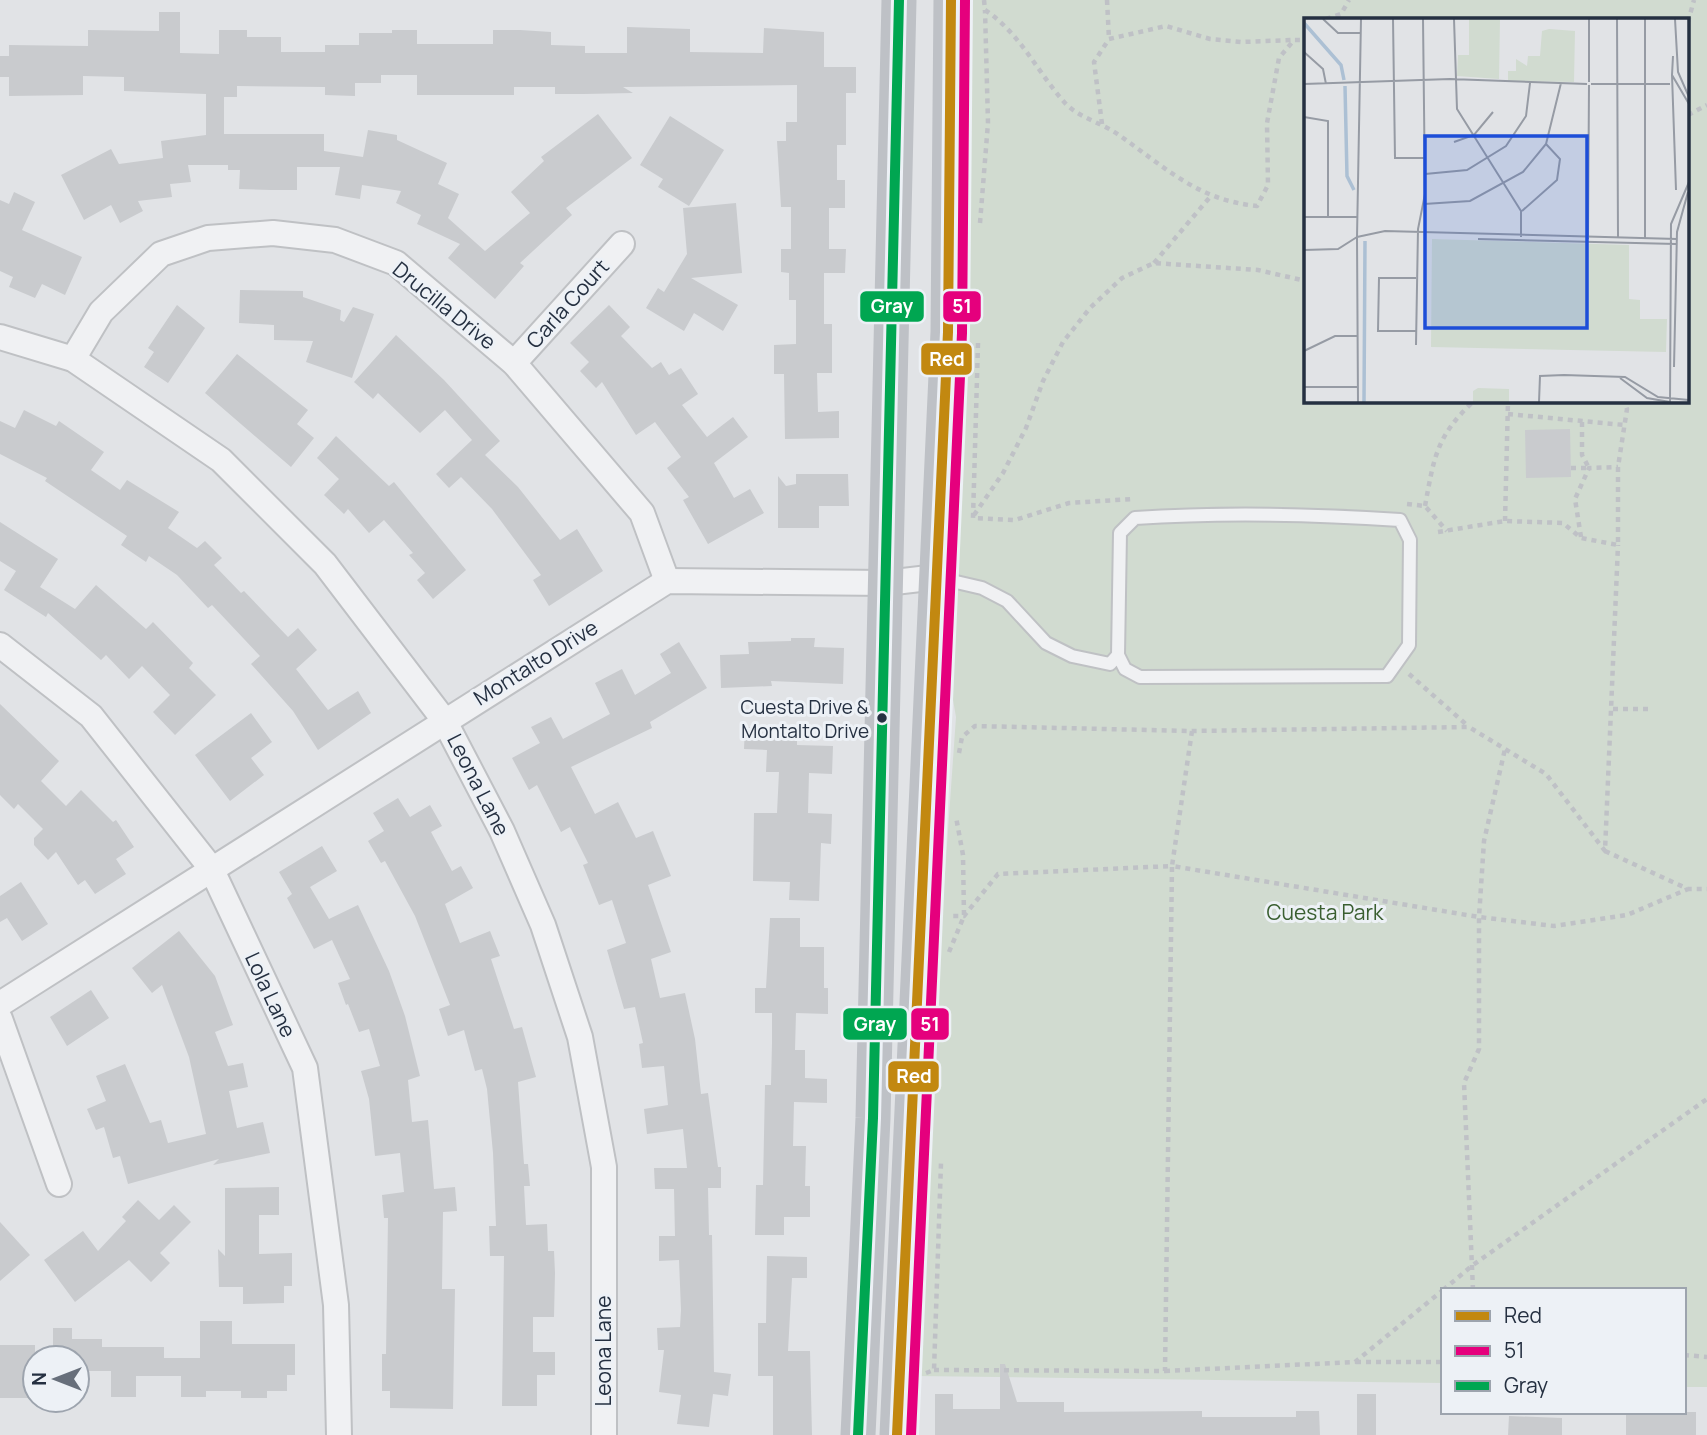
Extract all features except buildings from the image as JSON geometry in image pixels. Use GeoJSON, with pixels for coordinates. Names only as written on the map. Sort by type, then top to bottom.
{"type":"FeatureCollection","features":[{"type":"Feature","properties":{"kind":"main road"},"geometry":{"type":"LineString","coordinates":[[858,1435],[873,1118],[899,0]]}},
{"type":"Feature","properties":{"kind":"main road"},"geometry":{"type":"LineString","coordinates":[[897,1435],[948,332],[951,0]]}},
{"type":"Feature","properties":{"kind":"street","name":"Drucilla Drive"},"geometry":{"type":"LineString","coordinates":[[73,359],[101,312],[161,254],[208,238],[273,233],[335,240],[396,263],[514,363],[642,513],[667,582]]}},
{"type":"Feature","properties":{"kind":"street","name":"Carla Court"},"geometry":{"type":"LineString","coordinates":[[514,363],[622,244]]}},
{"type":"Feature","properties":{"kind":"street","name":"Leona Lane"},"geometry":{"type":"LineString","coordinates":[[0,337],[73,359],[221,460],[326,564],[444,720],[502,831],[543,925],[580,1037],[604,1167],[604,1435]]}},
{"type":"Feature","properties":{"kind":"street"},"geometry":{"type":"LineString","coordinates":[[667,582],[886,583],[937,577]]}},
{"type":"Feature","properties":{"kind":"street","name":"Montalto Drive"},"geometry":{"type":"LineString","coordinates":[[0,1003],[444,720],[667,582]]}},
{"type":"Feature","properties":{"kind":"street","name":"Lola Lane"},"geometry":{"type":"LineString","coordinates":[[0,645],[91,716],[211,868],[304,1068],[336,1306],[339,1435]]}},
{"type":"Feature","properties":{"kind":"street"},"geometry":{"type":"LineString","coordinates":[[0,1019],[59,1184]]}},
{"type":"Feature","properties":{"kind":"lane"},"geometry":{"type":"LineString","coordinates":[[1267,513],[1400,520],[1410,540],[1409,645],[1387,676],[1140,677],[1125,669],[1118,655],[1120,533],[1135,518],[1267,513]]}},
{"type":"Feature","properties":{"kind":"lane"},"geometry":{"type":"LineString","coordinates":[[937,577],[982,587],[1007,601],[1046,643],[1072,656],[1110,664],[1118,655]]}},
{"type":"Feature","properties":{"kind":"path"},"geometry":{"type":"LineString","coordinates":[[979,233],[988,122],[984,0]]}},
{"type":"Feature","properties":{"kind":"path"},"geometry":{"type":"LineString","coordinates":[[1102,125],[1094,62],[1109,39],[1107,0]]}},
{"type":"Feature","properties":{"kind":"path"},"geometry":{"type":"LineString","coordinates":[[1329,18],[1341,14],[1349,0]]}},
{"type":"Feature","properties":{"kind":"path"},"geometry":{"type":"LineString","coordinates":[[1689,18],[1694,0]]}},
{"type":"Feature","properties":{"kind":"path"},"geometry":{"type":"LineString","coordinates":[[985,10],[1002,21],[1068,106],[1102,125],[1210,197],[1257,206],[1268,185],[1267,123],[1279,58],[1294,40]]}},
{"type":"Feature","properties":{"kind":"path"},"geometry":{"type":"LineString","coordinates":[[1109,39],[1166,26],[1210,39],[1241,42],[1304,39]]}},
{"type":"Feature","properties":{"kind":"path"},"geometry":{"type":"LineString","coordinates":[[1690,114],[1707,106]]}},
{"type":"Feature","properties":{"kind":"path"},"geometry":{"type":"LineString","coordinates":[[965,528],[1020,439],[1043,381],[1063,342],[1090,308],[1122,278],[1154,263],[1210,197]]}},
{"type":"Feature","properties":{"kind":"path"},"geometry":{"type":"LineString","coordinates":[[1154,263],[1258,270],[1304,281]]}},
{"type":"Feature","properties":{"kind":"path"},"geometry":{"type":"LineString","coordinates":[[973,518],[978,330]]}},
{"type":"Feature","properties":{"kind":"path"},"geometry":{"type":"LineString","coordinates":[[1424,506],[1435,452],[1455,418],[1473,402]]}},
{"type":"Feature","properties":{"kind":"path"},"geometry":{"type":"LineString","coordinates":[[1505,521],[1508,402]]}},
{"type":"Feature","properties":{"kind":"path"},"geometry":{"type":"LineString","coordinates":[[1605,851],[1613,709],[1618,467],[1627,409],[1624,402]]}},
{"type":"Feature","properties":{"kind":"path"},"geometry":{"type":"LineString","coordinates":[[1508,414],[1624,425]]}},
{"type":"Feature","properties":{"kind":"path"},"geometry":{"type":"LineString","coordinates":[[1582,422],[1582,455],[1590,468]]}},
{"type":"Feature","properties":{"kind":"path"},"geometry":{"type":"LineString","coordinates":[[1571,468],[1618,467]]}},
{"type":"Feature","properties":{"kind":"path"},"geometry":{"type":"LineString","coordinates":[[1581,538],[1575,499],[1590,468]]}},
{"type":"Feature","properties":{"kind":"path"},"geometry":{"type":"LineString","coordinates":[[1438,532],[1505,521],[1563,523],[1581,538],[1618,545]]}},
{"type":"Feature","properties":{"kind":"path"},"geometry":{"type":"LineString","coordinates":[[1396,663],[1469,727],[1546,774],[1605,851],[1688,889]]}},
{"type":"Feature","properties":{"kind":"path"},"geometry":{"type":"LineString","coordinates":[[1613,709],[1649,709]]}},
{"type":"Feature","properties":{"kind":"path"},"geometry":{"type":"LineString","coordinates":[[957,764],[962,737],[975,726],[1192,731],[1469,727]]}},
{"type":"Feature","properties":{"kind":"path"},"geometry":{"type":"LineString","coordinates":[[1165,1371],[1172,866],[1192,731]]}},
{"type":"Feature","properties":{"kind":"path"},"geometry":{"type":"LineString","coordinates":[[1473,1288],[1464,1083],[1479,1049],[1479,917],[1484,841],[1505,750]]}},
{"type":"Feature","properties":{"kind":"path"},"geometry":{"type":"LineString","coordinates":[[955,813],[963,855],[964,916]]}},
{"type":"Feature","properties":{"kind":"path"},"geometry":{"type":"LineString","coordinates":[[947,957],[964,916],[998,874],[1172,866],[1479,917],[1554,926],[1628,915],[1688,889],[1707,889]]}},
{"type":"Feature","properties":{"kind":"path"},"geometry":{"type":"LineString","coordinates":[[1445,1288],[1473,1265],[1707,1099]]}},
{"type":"Feature","properties":{"kind":"path"},"geometry":{"type":"LineString","coordinates":[[934,1370],[941,1149]]}},
{"type":"Feature","properties":{"kind":"path"},"geometry":{"type":"LineString","coordinates":[[1355,1362],[1441,1292]]}},
{"type":"Feature","properties":{"kind":"path"},"geometry":{"type":"LineString","coordinates":[[1686,1355],[1707,1357]]}},
{"type":"Feature","properties":{"kind":"path"},"geometry":{"type":"LineString","coordinates":[[916,1376],[934,1370],[1165,1371],[1355,1362],[1441,1362]]}},
{"type":"Feature","properties":{"kind":"green space","name":"Cuesta Park"},"geometry":{"type":"Polygon","coordinates":[[[963,0],[1707,0],[1707,1387],[1686,1387],[1686,1288],[1441,1288],[1441,1383],[916,1376],[956,717],[952,694],[963,0]]]}},
{"type":"Feature","properties":{"kind":"transit line","name":"Gray"},"geometry":{"type":"LineString","coordinates":[[858,1435],[873,1118],[899,0]]}},
{"type":"Feature","properties":{"kind":"transit line","name":"Red"},"geometry":{"type":"LineString","coordinates":[[897,1435],[948,332],[951,0]]}},
{"type":"Feature","properties":{"kind":"transit line","name":"51"},"geometry":{"type":"LineString","coordinates":[[911,1435],[962,333],[965,0]]}},
{"type":"Feature","properties":{"kind":"place","name":"Cuesta Drive & Montalto Drive"},"geometry":{"type":"Point","coordinates":[882,718]}}]}
